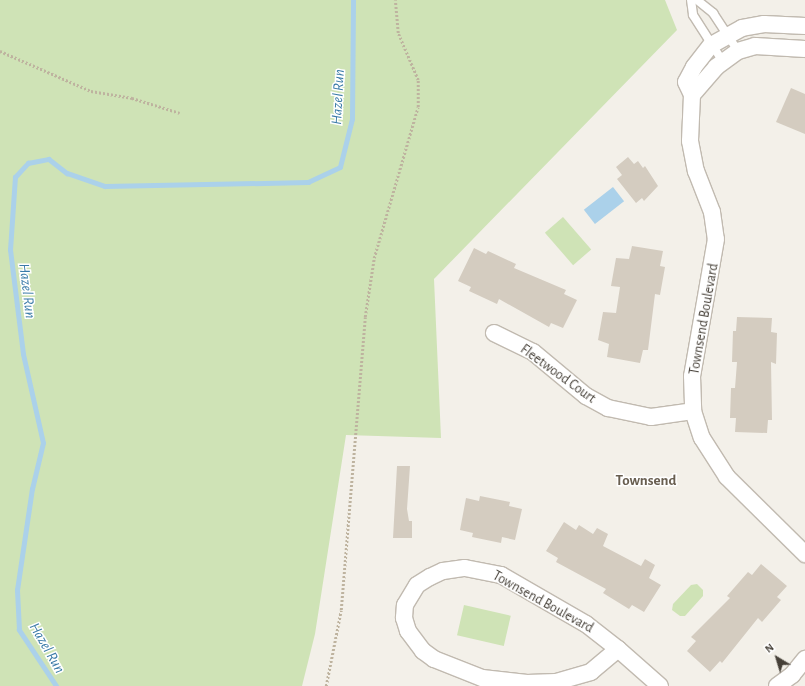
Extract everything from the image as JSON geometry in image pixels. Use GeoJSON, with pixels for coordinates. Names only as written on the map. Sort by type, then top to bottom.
{"type":"FeatureCollection","features":[{"type":"Feature","properties":{"kind":"street","name":"Townsend Boulevard"},"geometry":{"type":"LineString","coordinates":[[805,26],[764,24],[742,28],[711,44],[694,67],[686,82],[692,94],[690,141],[696,171],[712,212],[716,239],[692,376],[694,411],[702,438],[727,477],[805,554]]}},
{"type":"Feature","properties":{"kind":"street"},"geometry":{"type":"LineString","coordinates":[[692,94],[723,62],[738,51],[755,46],[805,49]]}},
{"type":"Feature","properties":{"kind":"street","name":"Fleetwood Court"},"geometry":{"type":"LineString","coordinates":[[494,333],[533,352],[586,396],[608,408],[651,417],[694,411]]}},
{"type":"Feature","properties":{"kind":"street","name":"Townsend Boulevard"},"geometry":{"type":"LineString","coordinates":[[618,649],[596,668],[574,679],[527,683],[482,678],[459,671],[423,651],[408,631],[404,618],[405,605],[417,585],[443,571],[465,568],[487,571],[501,575],[586,624],[618,649],[660,686]]}},
{"type":"Feature","properties":{"kind":"street"},"geometry":{"type":"LineString","coordinates":[[777,686],[792,675],[805,659]]}},
{"type":"Feature","properties":{"kind":"lane"},"geometry":{"type":"LineString","coordinates":[[691,0],[693,15],[723,62]]}},
{"type":"Feature","properties":{"kind":"lane"},"geometry":{"type":"LineString","coordinates":[[697,0],[713,13],[738,51]]}},
{"type":"Feature","properties":{"kind":"path"},"geometry":{"type":"LineString","coordinates":[[326,686],[341,610],[366,309],[374,258],[398,171],[418,107],[418,80],[403,50],[398,33],[395,0]]}},
{"type":"Feature","properties":{"kind":"path"},"geometry":{"type":"LineString","coordinates":[[0,51],[90,90],[132,98],[180,113]]}},
{"type":"Feature","properties":{"kind":"green space"},"geometry":{"type":"Polygon","coordinates":[[[0,0],[665,0],[677,30],[434,279],[441,438],[346,435],[315,634],[302,686],[0,686],[0,0]]]}},
{"type":"Feature","properties":{"kind":"green space"},"geometry":{"type":"Polygon","coordinates":[[[563,217],[591,249],[573,265],[545,233],[563,217]]]}},
{"type":"Feature","properties":{"kind":"green space"},"geometry":{"type":"Polygon","coordinates":[[[697,584],[703,590],[703,596],[685,616],[680,616],[672,610],[673,604],[691,585],[697,584]]]}},
{"type":"Feature","properties":{"kind":"green space"},"geometry":{"type":"Polygon","coordinates":[[[464,605],[511,616],[504,646],[457,635],[464,605]]]}},
{"type":"Feature","properties":{"kind":"water"},"geometry":{"type":"Polygon","coordinates":[[[613,187],[624,201],[595,224],[584,210],[613,187]]]}},
{"type":"Feature","properties":{"kind":"building"},"geometry":{"type":"Polygon","coordinates":[[[791,88],[805,94],[805,134],[776,122],[791,88]]]}},
{"type":"Feature","properties":{"kind":"building"},"geometry":{"type":"Polygon","coordinates":[[[628,157],[634,164],[638,161],[643,168],[645,166],[658,186],[644,201],[642,198],[636,203],[617,179],[622,175],[616,167],[628,157]]]}},
{"type":"Feature","properties":{"kind":"building"},"geometry":{"type":"Polygon","coordinates":[[[632,246],[663,251],[660,266],[665,267],[660,295],[655,294],[648,350],[643,350],[640,363],[607,357],[609,344],[598,340],[603,312],[616,313],[620,287],[611,286],[616,258],[629,259],[632,246]]]}},
{"type":"Feature","properties":{"kind":"building"},"geometry":{"type":"Polygon","coordinates":[[[474,248],[486,254],[488,251],[516,264],[514,268],[566,290],[564,294],[577,300],[563,328],[551,323],[549,327],[499,299],[497,304],[469,291],[471,287],[458,281],[474,248]]]}},
{"type":"Feature","properties":{"kind":"building"},"geometry":{"type":"Polygon","coordinates":[[[737,317],[772,318],[771,332],[777,333],[776,364],[771,362],[772,420],[768,420],[767,433],[735,432],[736,418],[730,418],[731,388],[735,388],[737,362],[732,362],[733,331],[736,331],[737,317]]]}},
{"type":"Feature","properties":{"kind":"building"},"geometry":{"type":"Polygon","coordinates":[[[397,466],[410,466],[407,509],[409,521],[412,521],[412,538],[393,538],[397,466]]]}},
{"type":"Feature","properties":{"kind":"building"},"geometry":{"type":"Polygon","coordinates":[[[480,496],[510,502],[509,506],[522,509],[515,540],[502,537],[501,543],[472,537],[473,533],[460,530],[466,498],[479,501],[480,496]]]}},
{"type":"Feature","properties":{"kind":"building"},"geometry":{"type":"Polygon","coordinates":[[[564,522],[576,530],[579,525],[593,534],[597,528],[608,534],[603,546],[641,566],[645,559],[655,565],[649,578],[661,585],[644,612],[632,605],[629,609],[603,593],[606,589],[556,562],[558,558],[546,551],[564,522]]]}},
{"type":"Feature","properties":{"kind":"building"},"geometry":{"type":"Polygon","coordinates":[[[761,564],[787,586],[777,597],[781,600],[762,622],[758,618],[722,663],[720,661],[710,672],[687,651],[696,641],[691,637],[730,598],[727,596],[748,572],[752,575],[761,564]]]}},
{"type":"Feature","properties":{"kind":"waterway","name":"Hazel Run"},"geometry":{"type":"LineString","coordinates":[[56,686],[19,630],[17,590],[32,489],[43,443],[23,354],[10,250],[15,177],[28,163],[49,159],[67,173],[105,186],[308,182],[340,167],[352,119],[353,0]]}},
{"type":"Feature","properties":{"kind":"district","name":"Townsend"},"geometry":{"type":"Point","coordinates":[646,481]}}]}
